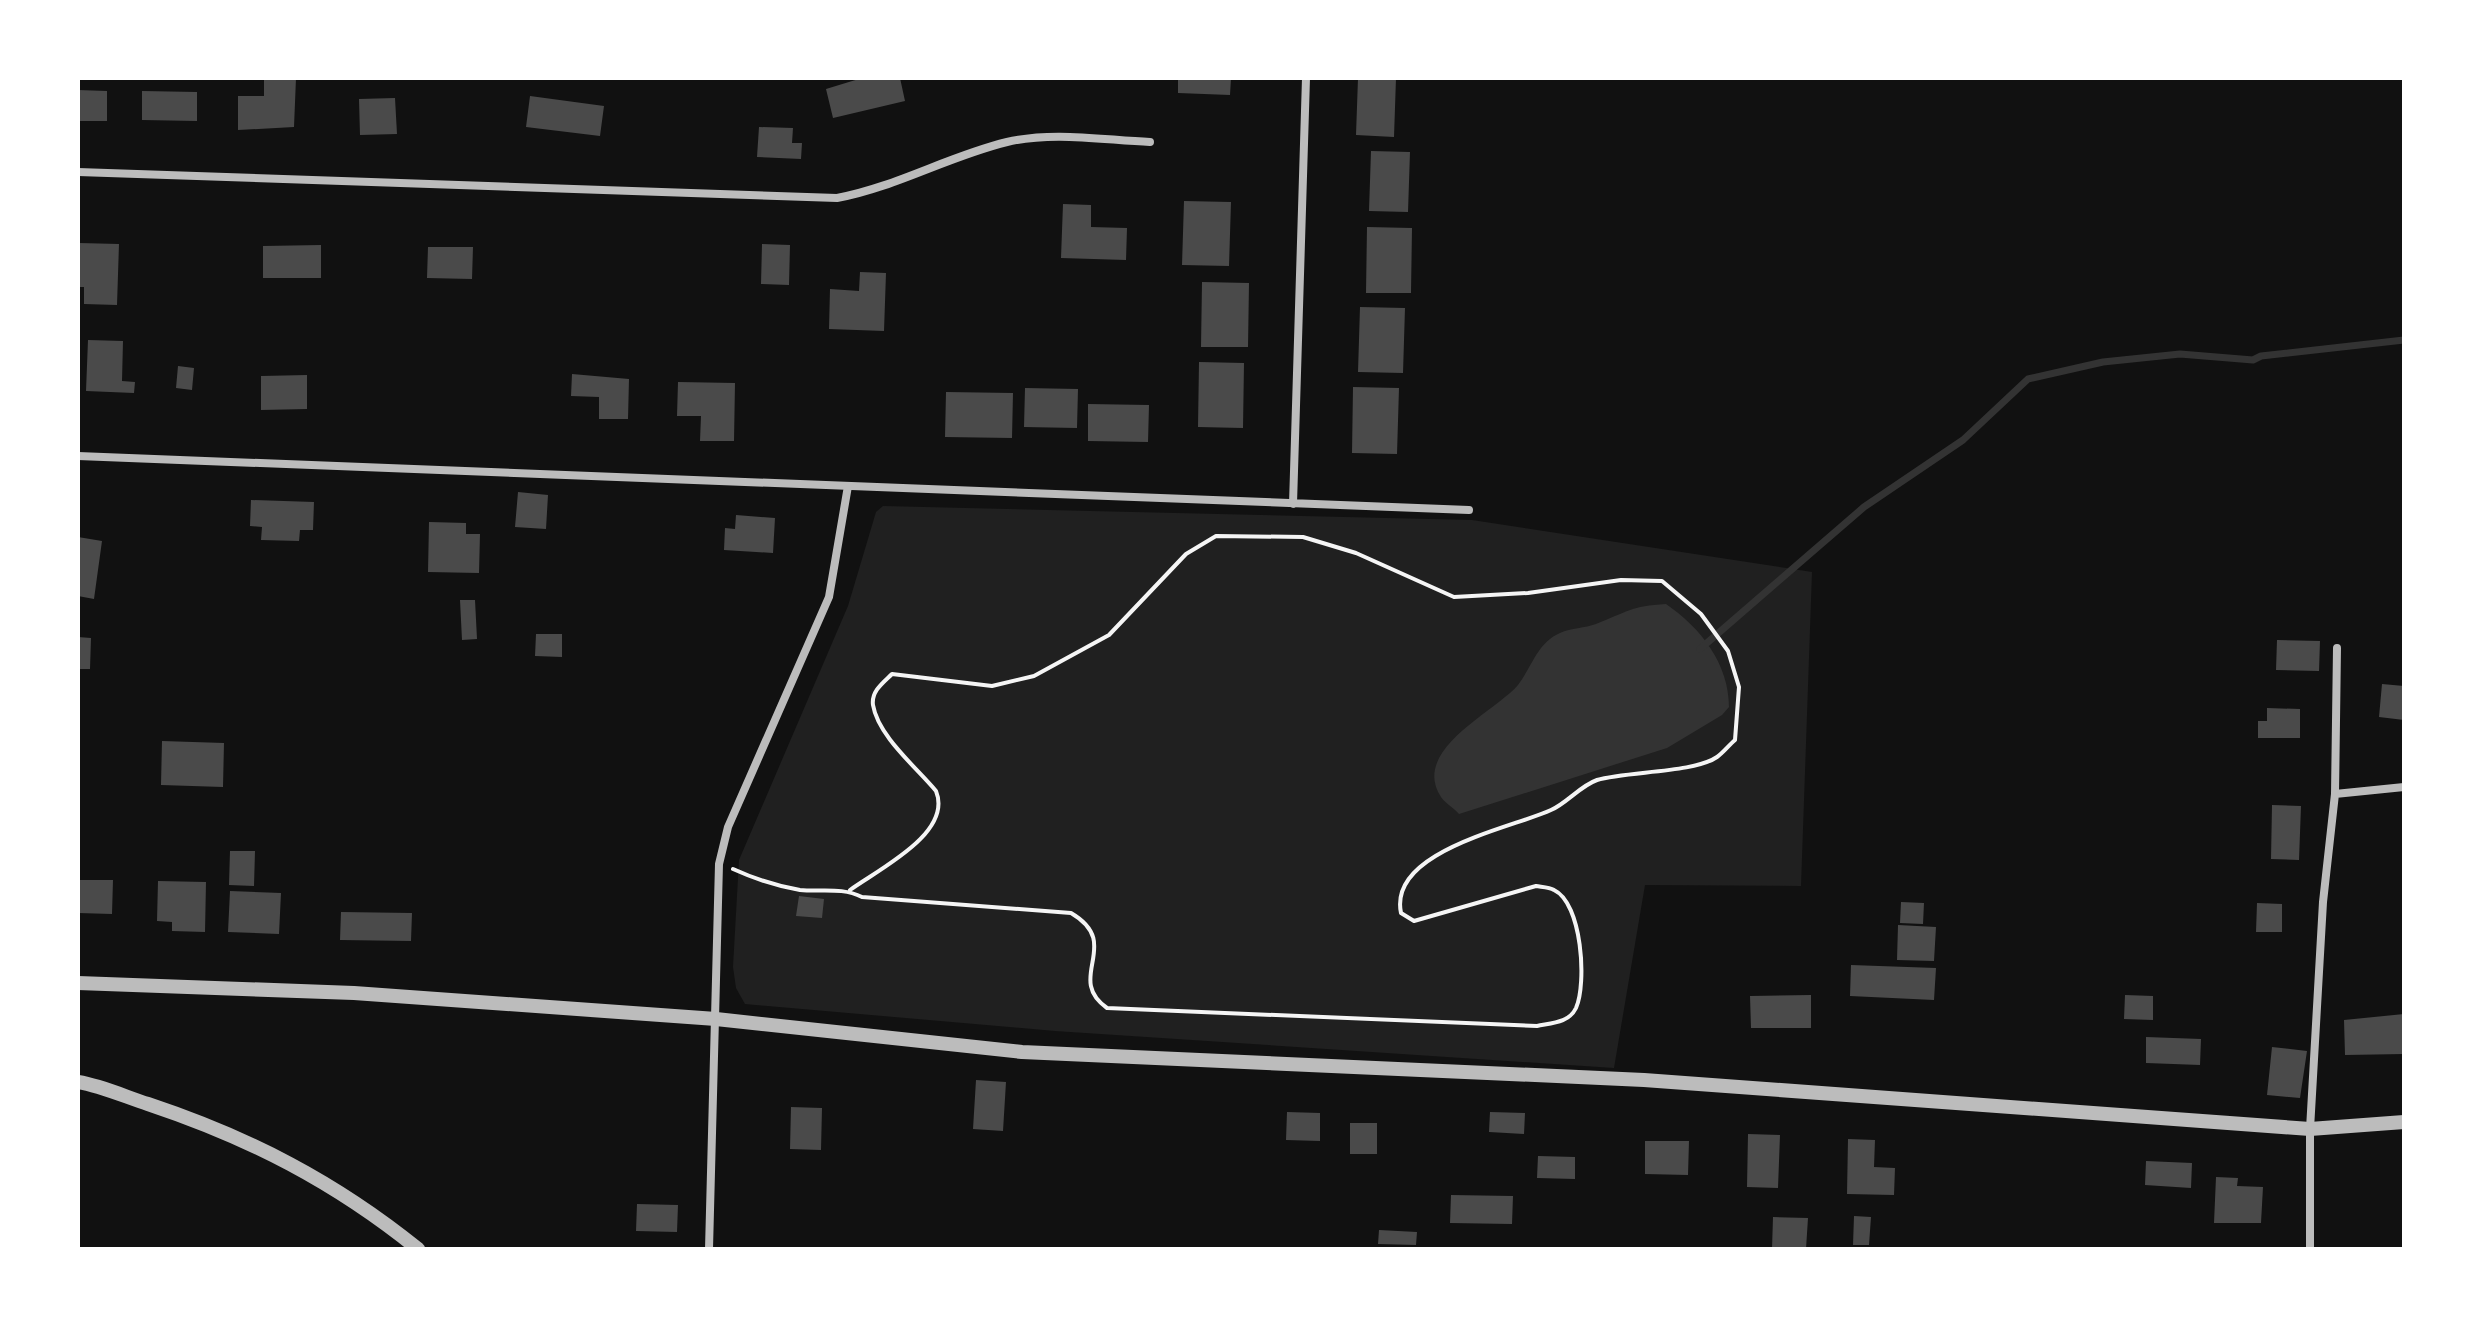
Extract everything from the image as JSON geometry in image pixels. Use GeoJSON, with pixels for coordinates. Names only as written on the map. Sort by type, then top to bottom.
{"type":"FeatureCollection","features":[{"type":"Feature","properties":{"kind":"street"},"geometry":{"type":"LineString","coordinates":[[1293,504],[1306,78]]}},
{"type":"Feature","properties":{"kind":"street"},"geometry":{"type":"LineString","coordinates":[[78,172],[837,198],[868,192],[964,154],[1011,141],[1053,137],[1150,142]]}},
{"type":"Feature","properties":{"kind":"street"},"geometry":{"type":"LineString","coordinates":[[78,456],[1469,510]]}},
{"type":"Feature","properties":{"kind":"street"},"geometry":{"type":"LineString","coordinates":[[709,1249],[719,864],[728,827],[829,597],[848,486]]}},
{"type":"Feature","properties":{"kind":"street"},"geometry":{"type":"LineString","coordinates":[[2310,1249],[2310,1129],[2323,902],[2335,794],[2337,648]]}},
{"type":"Feature","properties":{"kind":"street"},"geometry":{"type":"LineString","coordinates":[[2335,794],[2404,787]]}},
{"type":"Feature","properties":{"kind":"street"},"geometry":{"type":"LineString","coordinates":[[78,983],[354,993],[716,1019],[1022,1052],[1644,1080],[2310,1129],[2404,1122]]}},
{"type":"Feature","properties":{"kind":"street"},"geometry":{"type":"LineString","coordinates":[[78,1082],[193,1119],[283,1157],[375,1214],[418,1249]]}},
{"type":"Feature","properties":{"kind":"path"},"geometry":{"type":"LineString","coordinates":[[719,864],[766,883],[802,890],[850,890],[862,897],[1071,913],[1088,923],[1096,939],[1090,987],[1097,1000],[1107,1008],[1537,1026],[1565,1020],[1576,1008],[1580,941],[1567,901],[1555,890],[1536,886],[1414,921],[1401,913],[1399,902],[1405,886],[1419,869],[1457,842],[1553,810],[1595,781],[1715,759],[1735,740],[1739,687],[1728,651],[1701,614],[1662,581],[1621,580],[1528,593],[1454,597],[1356,553],[1303,537],[1216,536],[1186,554],[1109,635],[1034,676],[992,686],[892,674],[876,690],[872,703],[884,730],[936,791],[941,803],[938,819],[926,835],[850,890]]}},
{"type":"Feature","properties":{"kind":"shaded area"},"geometry":{"type":"Polygon","coordinates":[[[883,506],[1472,520],[1812,572],[1801,886],[1645,885],[1614,1068],[1055,1031],[745,1004],[736,988],[733,967],[739,860],[848,606],[876,512],[883,506]]]}},
{"type":"Feature","properties":{"kind":"shaded area"},"geometry":{"type":"Polygon","coordinates":[[[1666,604],[1691,624],[1711,648],[1728,691],[1729,707],[1722,715],[1667,748],[1459,814],[1441,797],[1434,780],[1437,763],[1446,748],[1518,685],[1552,637],[1630,610],[1666,604]]]}},
{"type":"Feature","properties":{"kind":"building"},"geometry":{"type":"Polygon","coordinates":[[[264,78],[296,78],[294,127],[238,130],[238,96],[264,96],[264,78]]]}},
{"type":"Feature","properties":{"kind":"building"},"geometry":{"type":"Polygon","coordinates":[[[862,78],[900,78],[905,101],[833,118],[826,89],[862,78]]]}},
{"type":"Feature","properties":{"kind":"building"},"geometry":{"type":"Polygon","coordinates":[[[1178,78],[1231,78],[1230,95],[1178,93],[1178,78]]]}},
{"type":"Feature","properties":{"kind":"building"},"geometry":{"type":"Polygon","coordinates":[[[1358,78],[1396,78],[1394,137],[1356,135],[1358,78]]]}},
{"type":"Feature","properties":{"kind":"building"},"geometry":{"type":"Polygon","coordinates":[[[78,90],[107,91],[107,121],[78,121],[78,90]]]}},
{"type":"Feature","properties":{"kind":"building"},"geometry":{"type":"Polygon","coordinates":[[[142,91],[197,92],[197,121],[142,120],[142,91]]]}},
{"type":"Feature","properties":{"kind":"building"},"geometry":{"type":"Polygon","coordinates":[[[530,96],[604,106],[600,136],[526,127],[530,96]]]}},
{"type":"Feature","properties":{"kind":"building"},"geometry":{"type":"Polygon","coordinates":[[[395,98],[397,134],[360,135],[359,99],[395,98]]]}},
{"type":"Feature","properties":{"kind":"building"},"geometry":{"type":"Polygon","coordinates":[[[759,127],[793,128],[792,143],[802,143],[801,159],[757,157],[759,127]]]}},
{"type":"Feature","properties":{"kind":"building"},"geometry":{"type":"Polygon","coordinates":[[[1371,151],[1410,152],[1408,212],[1369,211],[1371,151]]]}},
{"type":"Feature","properties":{"kind":"building"},"geometry":{"type":"Polygon","coordinates":[[[1184,201],[1231,202],[1229,266],[1182,265],[1184,201]]]}},
{"type":"Feature","properties":{"kind":"building"},"geometry":{"type":"Polygon","coordinates":[[[1063,204],[1091,205],[1091,227],[1127,228],[1126,260],[1061,258],[1063,204]]]}},
{"type":"Feature","properties":{"kind":"building"},"geometry":{"type":"Polygon","coordinates":[[[1367,227],[1412,228],[1411,293],[1366,293],[1367,227]]]}},
{"type":"Feature","properties":{"kind":"building"},"geometry":{"type":"Polygon","coordinates":[[[79,243],[119,244],[117,305],[84,304],[84,287],[78,287],[79,243]]]}},
{"type":"Feature","properties":{"kind":"building"},"geometry":{"type":"Polygon","coordinates":[[[762,244],[790,245],[789,285],[761,284],[762,244]]]}},
{"type":"Feature","properties":{"kind":"building"},"geometry":{"type":"Polygon","coordinates":[[[321,245],[321,278],[263,278],[263,246],[321,245]]]}},
{"type":"Feature","properties":{"kind":"building"},"geometry":{"type":"Polygon","coordinates":[[[428,247],[473,247],[472,279],[427,278],[428,247]]]}},
{"type":"Feature","properties":{"kind":"building"},"geometry":{"type":"Polygon","coordinates":[[[860,272],[886,273],[884,331],[829,329],[830,289],[859,291],[860,272]]]}},
{"type":"Feature","properties":{"kind":"building"},"geometry":{"type":"Polygon","coordinates":[[[1202,282],[1249,283],[1248,347],[1201,347],[1202,282]]]}},
{"type":"Feature","properties":{"kind":"building"},"geometry":{"type":"Polygon","coordinates":[[[1360,307],[1405,308],[1403,373],[1358,372],[1360,307]]]}},
{"type":"Feature","properties":{"kind":"building"},"geometry":{"type":"Polygon","coordinates":[[[88,340],[123,341],[122,381],[135,382],[134,393],[86,391],[88,340]]]}},
{"type":"Feature","properties":{"kind":"building"},"geometry":{"type":"Polygon","coordinates":[[[1199,362],[1244,363],[1243,428],[1198,427],[1199,362]]]}},
{"type":"Feature","properties":{"kind":"building"},"geometry":{"type":"Polygon","coordinates":[[[178,366],[194,368],[192,390],[176,388],[178,366]]]}},
{"type":"Feature","properties":{"kind":"building"},"geometry":{"type":"Polygon","coordinates":[[[572,374],[629,379],[628,419],[599,419],[599,397],[571,396],[572,374]]]}},
{"type":"Feature","properties":{"kind":"building"},"geometry":{"type":"Polygon","coordinates":[[[307,375],[307,409],[261,410],[261,376],[307,375]]]}},
{"type":"Feature","properties":{"kind":"building"},"geometry":{"type":"Polygon","coordinates":[[[678,382],[735,383],[734,441],[700,441],[701,416],[677,416],[678,382]]]}},
{"type":"Feature","properties":{"kind":"building"},"geometry":{"type":"Polygon","coordinates":[[[1353,387],[1399,388],[1397,454],[1352,453],[1353,387]]]}},
{"type":"Feature","properties":{"kind":"building"},"geometry":{"type":"Polygon","coordinates":[[[1025,388],[1078,389],[1077,428],[1024,427],[1025,388]]]}},
{"type":"Feature","properties":{"kind":"building"},"geometry":{"type":"Polygon","coordinates":[[[946,392],[1013,393],[1012,438],[945,437],[946,392]]]}},
{"type":"Feature","properties":{"kind":"building"},"geometry":{"type":"Polygon","coordinates":[[[1088,404],[1149,405],[1148,442],[1088,441],[1088,404]]]}},
{"type":"Feature","properties":{"kind":"building"},"geometry":{"type":"Polygon","coordinates":[[[518,492],[548,495],[546,529],[515,527],[518,492]]]}},
{"type":"Feature","properties":{"kind":"building"},"geometry":{"type":"Polygon","coordinates":[[[251,500],[314,502],[313,530],[300,530],[299,541],[261,540],[262,527],[250,526],[251,500]]]}},
{"type":"Feature","properties":{"kind":"building"},"geometry":{"type":"Polygon","coordinates":[[[736,515],[775,518],[773,553],[724,550],[725,528],[735,529],[736,515]]]}},
{"type":"Feature","properties":{"kind":"building"},"geometry":{"type":"Polygon","coordinates":[[[429,522],[466,523],[466,534],[480,534],[479,573],[428,572],[429,522]]]}},
{"type":"Feature","properties":{"kind":"building"},"geometry":{"type":"Polygon","coordinates":[[[78,537],[102,541],[94,599],[78,596],[78,537]]]}},
{"type":"Feature","properties":{"kind":"building"},"geometry":{"type":"Polygon","coordinates":[[[460,600],[475,600],[477,639],[462,640],[460,600]]]}},
{"type":"Feature","properties":{"kind":"building"},"geometry":{"type":"Polygon","coordinates":[[[536,634],[562,634],[562,657],[535,656],[536,634]]]}},
{"type":"Feature","properties":{"kind":"building"},"geometry":{"type":"Polygon","coordinates":[[[78,637],[91,638],[90,669],[78,669],[78,637]]]}},
{"type":"Feature","properties":{"kind":"building"},"geometry":{"type":"Polygon","coordinates":[[[2277,640],[2320,641],[2319,671],[2276,670],[2277,640]]]}},
{"type":"Feature","properties":{"kind":"building"},"geometry":{"type":"Polygon","coordinates":[[[2382,684],[2404,686],[2404,720],[2379,717],[2382,684]]]}},
{"type":"Feature","properties":{"kind":"building"},"geometry":{"type":"Polygon","coordinates":[[[2267,708],[2300,709],[2300,738],[2258,738],[2258,721],[2267,721],[2267,708]]]}},
{"type":"Feature","properties":{"kind":"building"},"geometry":{"type":"Polygon","coordinates":[[[162,741],[224,743],[223,787],[161,785],[162,741]]]}},
{"type":"Feature","properties":{"kind":"building"},"geometry":{"type":"Polygon","coordinates":[[[2272,805],[2301,806],[2299,860],[2271,859],[2272,805]]]}},
{"type":"Feature","properties":{"kind":"building"},"geometry":{"type":"Polygon","coordinates":[[[230,851],[255,851],[254,886],[229,885],[230,851]]]}},
{"type":"Feature","properties":{"kind":"building"},"geometry":{"type":"Polygon","coordinates":[[[78,880],[113,880],[112,914],[78,913],[78,880]]]}},
{"type":"Feature","properties":{"kind":"building"},"geometry":{"type":"Polygon","coordinates":[[[158,881],[206,882],[205,932],[172,931],[172,922],[157,921],[158,881]]]}},
{"type":"Feature","properties":{"kind":"building"},"geometry":{"type":"Polygon","coordinates":[[[230,891],[281,893],[279,934],[228,932],[230,891]]]}},
{"type":"Feature","properties":{"kind":"building"},"geometry":{"type":"Polygon","coordinates":[[[799,896],[824,899],[822,918],[796,916],[799,896]]]}},
{"type":"Feature","properties":{"kind":"building"},"geometry":{"type":"Polygon","coordinates":[[[1901,902],[1924,903],[1923,924],[1900,923],[1901,902]]]}},
{"type":"Feature","properties":{"kind":"building"},"geometry":{"type":"Polygon","coordinates":[[[2257,903],[2282,904],[2282,932],[2256,932],[2257,903]]]}},
{"type":"Feature","properties":{"kind":"building"},"geometry":{"type":"Polygon","coordinates":[[[341,912],[412,913],[411,941],[340,940],[341,912]]]}},
{"type":"Feature","properties":{"kind":"building"},"geometry":{"type":"Polygon","coordinates":[[[1898,925],[1936,927],[1934,961],[1897,960],[1898,925]]]}},
{"type":"Feature","properties":{"kind":"building"},"geometry":{"type":"Polygon","coordinates":[[[1851,965],[1936,968],[1934,1000],[1850,996],[1851,965]]]}},
{"type":"Feature","properties":{"kind":"building"},"geometry":{"type":"Polygon","coordinates":[[[1811,995],[1811,1028],[1751,1028],[1750,996],[1811,995]]]}},
{"type":"Feature","properties":{"kind":"building"},"geometry":{"type":"Polygon","coordinates":[[[2125,995],[2153,996],[2153,1020],[2124,1019],[2125,995]]]}},
{"type":"Feature","properties":{"kind":"building"},"geometry":{"type":"Polygon","coordinates":[[[2404,1014],[2404,1054],[2345,1055],[2344,1020],[2404,1014]]]}},
{"type":"Feature","properties":{"kind":"building"},"geometry":{"type":"Polygon","coordinates":[[[2146,1037],[2201,1039],[2200,1065],[2146,1063],[2146,1037]]]}},
{"type":"Feature","properties":{"kind":"building"},"geometry":{"type":"Polygon","coordinates":[[[2272,1047],[2307,1051],[2300,1098],[2267,1095],[2272,1047]]]}},
{"type":"Feature","properties":{"kind":"building"},"geometry":{"type":"Polygon","coordinates":[[[976,1080],[1006,1082],[1003,1131],[973,1129],[976,1080]]]}},
{"type":"Feature","properties":{"kind":"building"},"geometry":{"type":"Polygon","coordinates":[[[791,1107],[822,1108],[821,1150],[790,1149],[791,1107]]]}},
{"type":"Feature","properties":{"kind":"building"},"geometry":{"type":"Polygon","coordinates":[[[1287,1112],[1320,1113],[1320,1141],[1286,1140],[1287,1112]]]}},
{"type":"Feature","properties":{"kind":"building"},"geometry":{"type":"Polygon","coordinates":[[[1490,1112],[1525,1113],[1524,1134],[1489,1132],[1490,1112]]]}},
{"type":"Feature","properties":{"kind":"building"},"geometry":{"type":"Polygon","coordinates":[[[1350,1123],[1377,1123],[1377,1154],[1350,1154],[1350,1123]]]}},
{"type":"Feature","properties":{"kind":"building"},"geometry":{"type":"Polygon","coordinates":[[[1748,1134],[1780,1135],[1778,1188],[1747,1187],[1748,1134]]]}},
{"type":"Feature","properties":{"kind":"building"},"geometry":{"type":"Polygon","coordinates":[[[1848,1139],[1875,1140],[1874,1167],[1895,1168],[1894,1195],[1847,1194],[1848,1139]]]}},
{"type":"Feature","properties":{"kind":"building"},"geometry":{"type":"Polygon","coordinates":[[[1645,1141],[1689,1141],[1688,1175],[1645,1174],[1645,1141]]]}},
{"type":"Feature","properties":{"kind":"building"},"geometry":{"type":"Polygon","coordinates":[[[1538,1156],[1575,1157],[1575,1179],[1537,1178],[1538,1156]]]}},
{"type":"Feature","properties":{"kind":"building"},"geometry":{"type":"Polygon","coordinates":[[[2146,1161],[2192,1163],[2191,1188],[2145,1185],[2146,1161]]]}},
{"type":"Feature","properties":{"kind":"building"},"geometry":{"type":"Polygon","coordinates":[[[2216,1177],[2238,1178],[2237,1186],[2263,1187],[2261,1223],[2214,1223],[2216,1177]]]}},
{"type":"Feature","properties":{"kind":"building"},"geometry":{"type":"Polygon","coordinates":[[[1451,1195],[1513,1196],[1512,1224],[1450,1223],[1451,1195]]]}},
{"type":"Feature","properties":{"kind":"building"},"geometry":{"type":"Polygon","coordinates":[[[637,1204],[678,1205],[677,1232],[636,1231],[637,1204]]]}},
{"type":"Feature","properties":{"kind":"building"},"geometry":{"type":"Polygon","coordinates":[[[1854,1216],[1871,1217],[1869,1245],[1853,1245],[1854,1216]]]}},
{"type":"Feature","properties":{"kind":"building"},"geometry":{"type":"Polygon","coordinates":[[[1773,1217],[1808,1218],[1806,1249],[1772,1249],[1773,1217]]]}},
{"type":"Feature","properties":{"kind":"building"},"geometry":{"type":"Polygon","coordinates":[[[1379,1230],[1417,1232],[1416,1245],[1378,1244],[1379,1230]]]}},
{"type":"Feature","properties":{"kind":"waterway"},"geometry":{"type":"LineString","coordinates":[[1700,649],[1864,507],[1963,440],[2028,379],[2103,362],[2180,354],[2253,360],[2261,356],[2404,340]]}}]}
